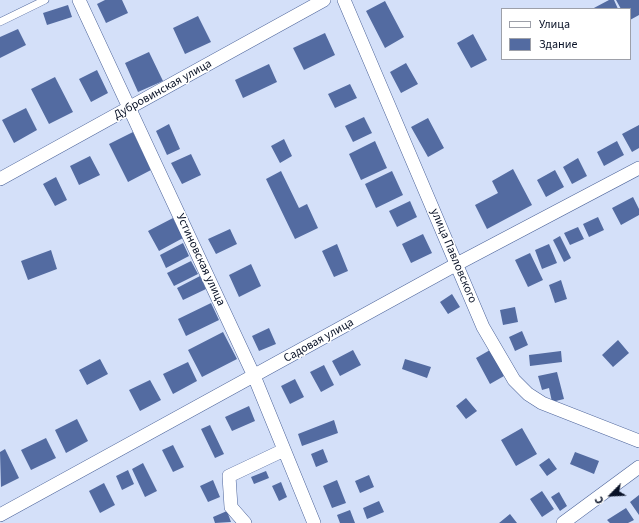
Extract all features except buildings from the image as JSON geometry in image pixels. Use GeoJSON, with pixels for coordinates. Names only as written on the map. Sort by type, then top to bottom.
{"type":"FeatureCollection","features":[{"type":"Feature","properties":{"kind":"street","name":"Устиновская улица"},"geometry":{"type":"LineString","coordinates":[[79,0],[254,376],[314,523]]}},
{"type":"Feature","properties":{"kind":"street","name":"Дубровинская улица"},"geometry":{"type":"LineString","coordinates":[[0,179],[324,0]]}},
{"type":"Feature","properties":{"kind":"street","name":"улица Павловского"},"geometry":{"type":"LineString","coordinates":[[344,0],[483,327],[514,380],[524,390],[542,403],[639,441]]}},
{"type":"Feature","properties":{"kind":"street","name":"Садовая улица"},"geometry":{"type":"LineString","coordinates":[[0,515],[457,264],[639,168]]}},
{"type":"Feature","properties":{"kind":"street"},"geometry":{"type":"LineString","coordinates":[[244,523],[231,507],[229,476],[284,450]]}},
{"type":"Feature","properties":{"kind":"street"},"geometry":{"type":"LineString","coordinates":[[564,523],[639,467]]}},
{"type":"Feature","properties":{"kind":"lane"},"geometry":{"type":"LineString","coordinates":[[0,22],[45,0]]}}]}
